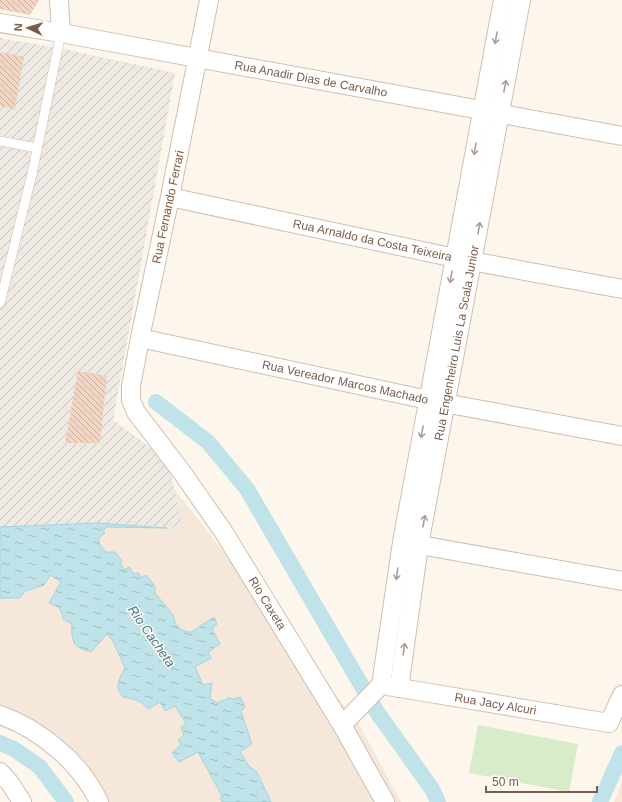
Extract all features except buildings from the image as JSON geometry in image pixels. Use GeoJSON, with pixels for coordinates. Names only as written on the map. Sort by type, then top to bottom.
{"type":"FeatureCollection","features":[{"type":"Feature","properties":{"kind":"street"},"geometry":{"type":"LineString","coordinates":[[59,0],[62,33]]}},
{"type":"Feature","properties":{"kind":"street","name":"Rua Fernando Ferrari"},"geometry":{"type":"LineString","coordinates":[[136,412],[131,400],[131,386],[209,0]]}},
{"type":"Feature","properties":{"kind":"street","name":"Rua Engenheiro Luis La Scala Junior"},"geometry":{"type":"LineString","coordinates":[[399,688],[410,544],[428,400],[503,0]]}},
{"type":"Feature","properties":{"kind":"street","name":"Rua Engenheiro Luis La Scala Junior"},"geometry":{"type":"LineString","coordinates":[[379,688],[410,544],[446,403],[521,0]]}},
{"type":"Feature","properties":{"kind":"street","name":"Rua Anadir Dias de Carvalho"},"geometry":{"type":"LineString","coordinates":[[0,23],[62,33],[622,136]]}},
{"type":"Feature","properties":{"kind":"street","name":"Rua Arnaldo da Costa Teixeira"},"geometry":{"type":"LineString","coordinates":[[170,197],[455,258],[622,289]]}},
{"type":"Feature","properties":{"kind":"street","name":"Rua Vereador Marcos Machado"},"geometry":{"type":"LineString","coordinates":[[140,338],[428,400],[622,436]]}},
{"type":"Feature","properties":{"kind":"street","name":"Rio Caxeta"},"geometry":{"type":"LineString","coordinates":[[136,412],[223,531],[347,719],[385,802]]}},
{"type":"Feature","properties":{"kind":"street"},"geometry":{"type":"LineString","coordinates":[[410,544],[622,581]]}},
{"type":"Feature","properties":{"kind":"street"},"geometry":{"type":"LineString","coordinates":[[347,719],[379,688]]}},
{"type":"Feature","properties":{"kind":"street","name":"Rua Jacy Alcuri"},"geometry":{"type":"LineString","coordinates":[[379,688],[399,688],[609,723],[622,695]]}},
{"type":"Feature","properties":{"kind":"street"},"geometry":{"type":"LineString","coordinates":[[0,715],[14,720],[49,741],[73,763],[96,795],[99,802]]}},
{"type":"Feature","properties":{"kind":"street"},"geometry":{"type":"LineString","coordinates":[[0,772],[10,783],[22,802]]}},
{"type":"Feature","properties":{"kind":"lane"},"geometry":{"type":"LineString","coordinates":[[0,303],[37,148],[62,33]]}},
{"type":"Feature","properties":{"kind":"lane"},"geometry":{"type":"LineString","coordinates":[[0,141],[37,148]]}},
{"type":"Feature","properties":{"kind":"shaded area"},"geometry":{"type":"Polygon","coordinates":[[[0,38],[58,48],[175,73],[113,420],[152,449],[169,466],[183,528],[97,523],[0,527],[0,38]]]}},
{"type":"Feature","properties":{"kind":"shaded area"},"geometry":{"type":"Polygon","coordinates":[[[146,453],[360,726],[401,802],[271,802],[257,772],[249,766],[240,751],[252,744],[241,711],[240,698],[232,698],[217,703],[212,700],[210,697],[212,683],[203,686],[195,667],[211,658],[208,652],[213,617],[191,632],[179,629],[173,615],[155,593],[155,586],[146,575],[141,578],[125,570],[120,564],[115,552],[106,552],[102,548],[99,541],[105,527],[167,528],[146,453]]]}},
{"type":"Feature","properties":{"kind":"shaded area"},"geometry":{"type":"Polygon","coordinates":[[[50,575],[61,582],[57,606],[72,624],[72,631],[107,633],[113,641],[125,668],[118,681],[123,697],[145,704],[160,702],[175,706],[186,723],[181,745],[173,753],[198,752],[222,796],[220,799],[222,802],[100,802],[94,789],[0,713],[0,598],[20,598],[25,591],[44,585],[50,575]]]}},
{"type":"Feature","properties":{"kind":"shaded area"},"geometry":{"type":"Polygon","coordinates":[[[622,781],[622,802],[614,802],[622,781]]]}},
{"type":"Feature","properties":{"kind":"green space"},"geometry":{"type":"Polygon","coordinates":[[[478,725],[578,744],[569,792],[469,773],[478,725]]]}},
{"type":"Feature","properties":{"kind":"water","name":"Rio Cacheta"},"geometry":{"type":"Polygon","coordinates":[[[97,523],[167,528],[106,527],[103,532],[105,533],[99,538],[99,542],[106,552],[115,552],[122,561],[120,564],[125,570],[129,567],[134,574],[138,573],[141,578],[146,575],[155,586],[155,593],[173,615],[176,625],[182,630],[191,632],[214,617],[217,624],[212,629],[220,644],[208,652],[211,658],[195,667],[203,685],[212,683],[210,697],[212,700],[218,703],[228,698],[234,699],[240,697],[245,707],[241,711],[252,744],[240,752],[249,766],[257,772],[271,802],[222,802],[220,799],[222,796],[198,752],[179,762],[172,753],[181,745],[178,740],[184,735],[181,727],[186,723],[175,706],[165,711],[160,702],[148,709],[140,702],[123,697],[120,693],[118,682],[125,668],[113,641],[107,634],[91,652],[80,648],[74,643],[72,624],[63,619],[59,608],[49,603],[61,582],[50,575],[44,585],[25,591],[20,598],[0,598],[0,527],[97,523]]]}},
{"type":"Feature","properties":{"kind":"waterway"},"geometry":{"type":"LineString","coordinates":[[156,402],[208,442],[247,489],[377,712],[432,789],[438,802]]}},
{"type":"Feature","properties":{"kind":"waterway"},"geometry":{"type":"LineString","coordinates":[[0,743],[14,749],[40,767],[66,802]]}},
{"type":"Feature","properties":{"kind":"waterway"},"geometry":{"type":"LineString","coordinates":[[600,802],[622,753]]}}]}
